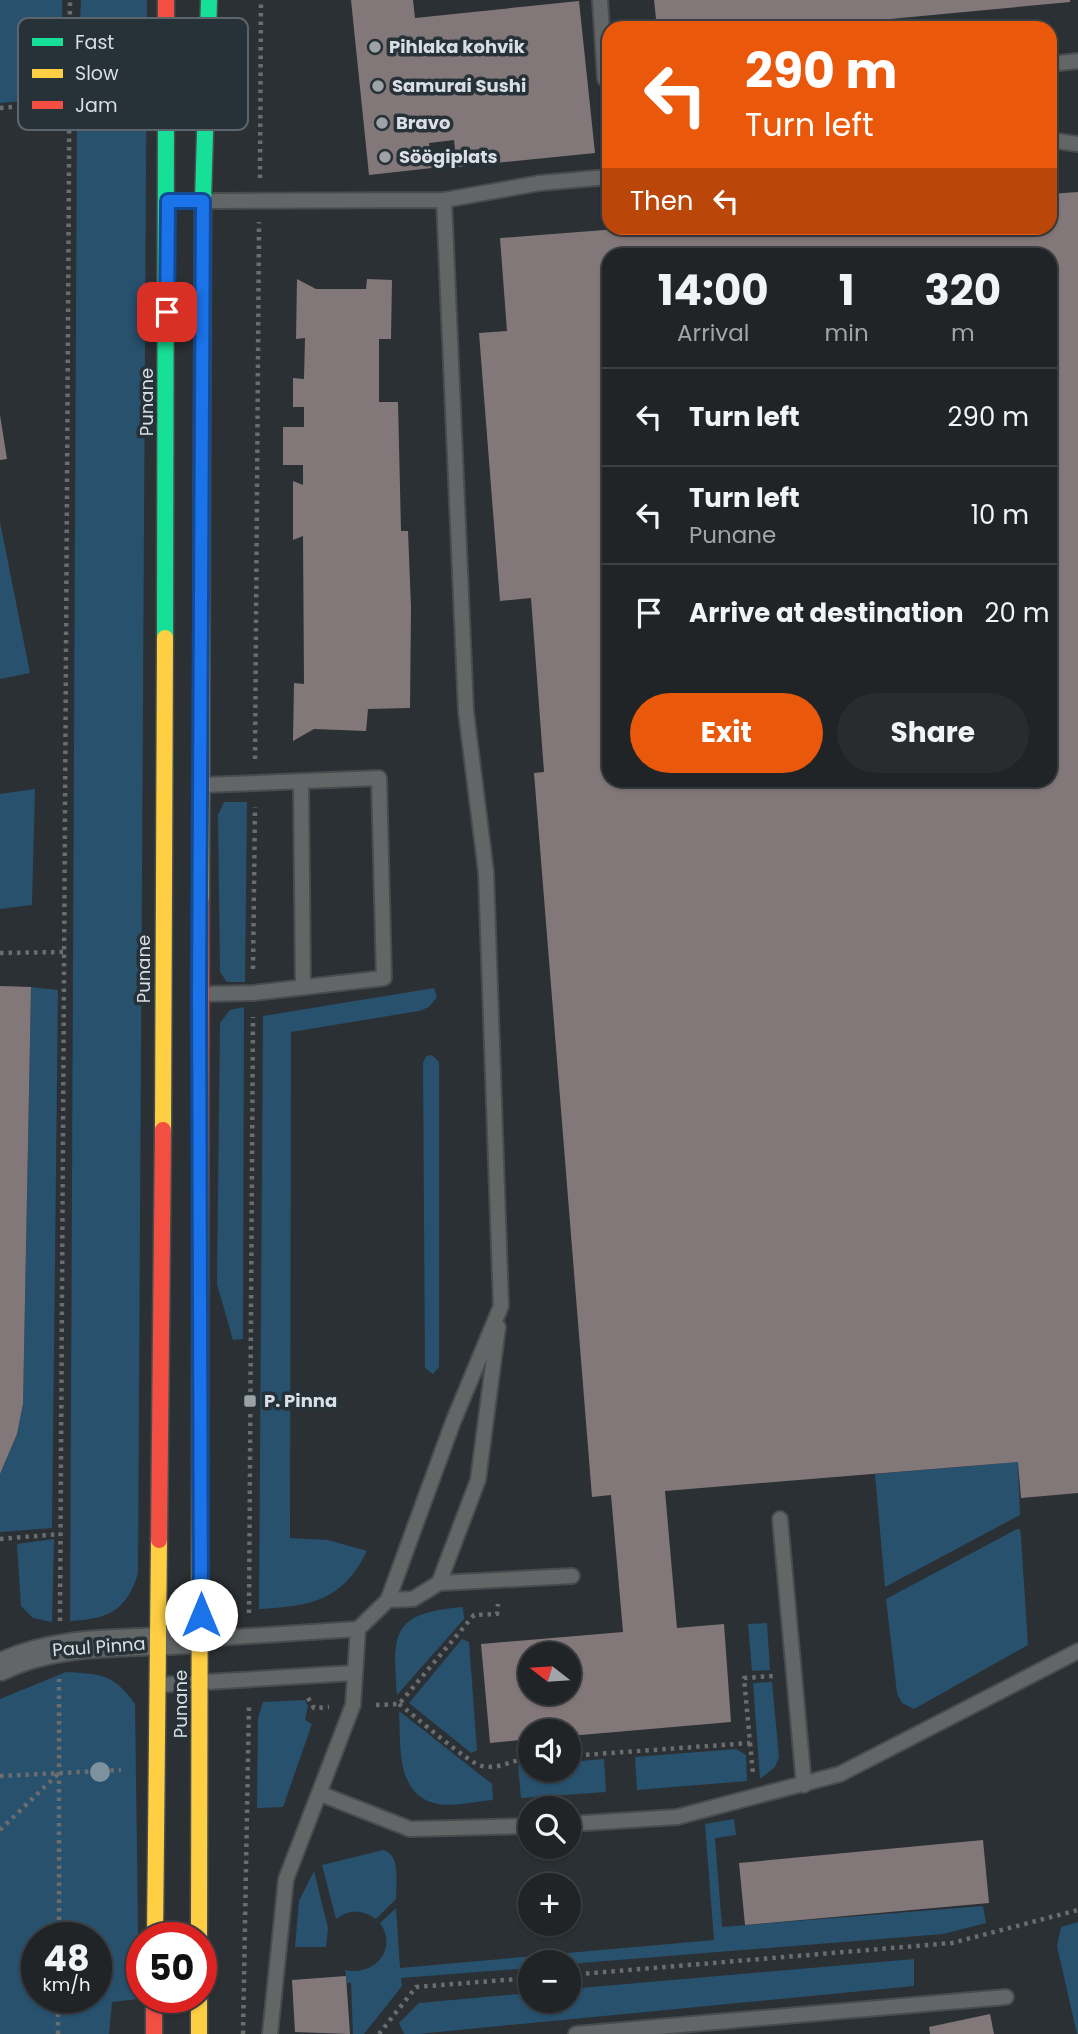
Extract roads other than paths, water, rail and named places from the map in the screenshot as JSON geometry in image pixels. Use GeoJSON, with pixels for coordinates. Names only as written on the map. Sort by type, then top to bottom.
{"type":"FeatureCollection","features":[{"type":"Feature","properties":{"kind":"main road","name":"Punane"},"geometry":{"type":"LineString","coordinates":[[166,0],[168,18]]}},
{"type":"Feature","properties":{"kind":"main road","name":"Punane"},"geometry":{"type":"LineString","coordinates":[[207,18],[209,0]]}},
{"type":"Feature","properties":{"kind":"main road","name":"Punane"},"geometry":{"type":"LineString","coordinates":[[155,1922],[157,1643],[181,995],[186,201],[179,130]]}},
{"type":"Feature","properties":{"kind":"main road","name":"Punane"},"geometry":{"type":"LineString","coordinates":[[194,130],[186,201],[181,995],[201,1639],[199,1922]]}},
{"type":"Feature","properties":{"kind":"main road"},"geometry":{"type":"LineString","coordinates":[[154,2034],[155,2013]]}},
{"type":"Feature","properties":{"kind":"main road"},"geometry":{"type":"LineString","coordinates":[[198,2034],[199,2013]]}},
{"type":"Feature","properties":{"kind":"street","name":"Paul Pinna"},"geometry":{"type":"LineString","coordinates":[[0,1667],[21,1657],[60,1647],[201,1639]]}},
{"type":"Feature","properties":{"kind":"lane"},"geometry":{"type":"LineString","coordinates":[[600,0],[602,32]]}},
{"type":"Feature","properties":{"kind":"lane"},"geometry":{"type":"LineString","coordinates":[[1057,63],[1078,61]]}},
{"type":"Feature","properties":{"kind":"lane"},"geometry":{"type":"LineString","coordinates":[[1057,141],[1078,144]]}},
{"type":"Feature","properties":{"kind":"lane"},"geometry":{"type":"LineString","coordinates":[[186,201],[444,200],[540,183],[602,178]]}},
{"type":"Feature","properties":{"kind":"lane"},"geometry":{"type":"LineString","coordinates":[[439,1583],[478,1479],[501,1306],[486,872],[466,712],[444,200]]}},
{"type":"Feature","properties":{"kind":"lane"},"geometry":{"type":"LineString","coordinates":[[181,995],[253,993],[384,978],[379,778],[182,786]]}},
{"type":"Feature","properties":{"kind":"lane"},"geometry":{"type":"LineString","coordinates":[[302,783],[303,986]]}},
{"type":"Feature","properties":{"kind":"lane"},"geometry":{"type":"LineString","coordinates":[[270,2034],[286,1879],[321,1794],[353,1705],[353,1673],[358,1629],[388,1600],[453,1422],[501,1306]]}},
{"type":"Feature","properties":{"kind":"lane"},"geometry":{"type":"LineString","coordinates":[[780,1519],[804,1785]]}},
{"type":"Feature","properties":{"kind":"lane"},"geometry":{"type":"LineString","coordinates":[[388,1600],[413,1599],[439,1583],[572,1576]]}},
{"type":"Feature","properties":{"kind":"lane"},"geometry":{"type":"LineString","coordinates":[[201,1639],[358,1629]]}},
{"type":"Feature","properties":{"kind":"lane"},"geometry":{"type":"LineString","coordinates":[[581,1823],[677,1817],[840,1774],[1078,1651]]}},
{"type":"Feature","properties":{"kind":"lane"},"geometry":{"type":"LineString","coordinates":[[156,1685],[353,1673]]}},
{"type":"Feature","properties":{"kind":"lane"},"geometry":{"type":"LineString","coordinates":[[321,1794],[410,1829],[518,1826]]}},
{"type":"Feature","properties":{"kind":"lane"},"geometry":{"type":"LineString","coordinates":[[576,2034],[1006,1997]]}},
{"type":"Feature","properties":{"kind":"place","name":"Pihlaka kohvik"},"geometry":{"type":"Point","coordinates":[375,47]}},
{"type":"Feature","properties":{"kind":"place","name":"Samurai Sushi"},"geometry":{"type":"Point","coordinates":[378,86]}},
{"type":"Feature","properties":{"kind":"place","name":"Bravo"},"geometry":{"type":"Point","coordinates":[382,123]}},
{"type":"Feature","properties":{"kind":"place","name":"Söögiplats"},"geometry":{"type":"Point","coordinates":[385,157]}},
{"type":"Feature","properties":{"kind":"place","name":"P. Pinna"},"geometry":{"type":"Point","coordinates":[250,1401]}}]}
